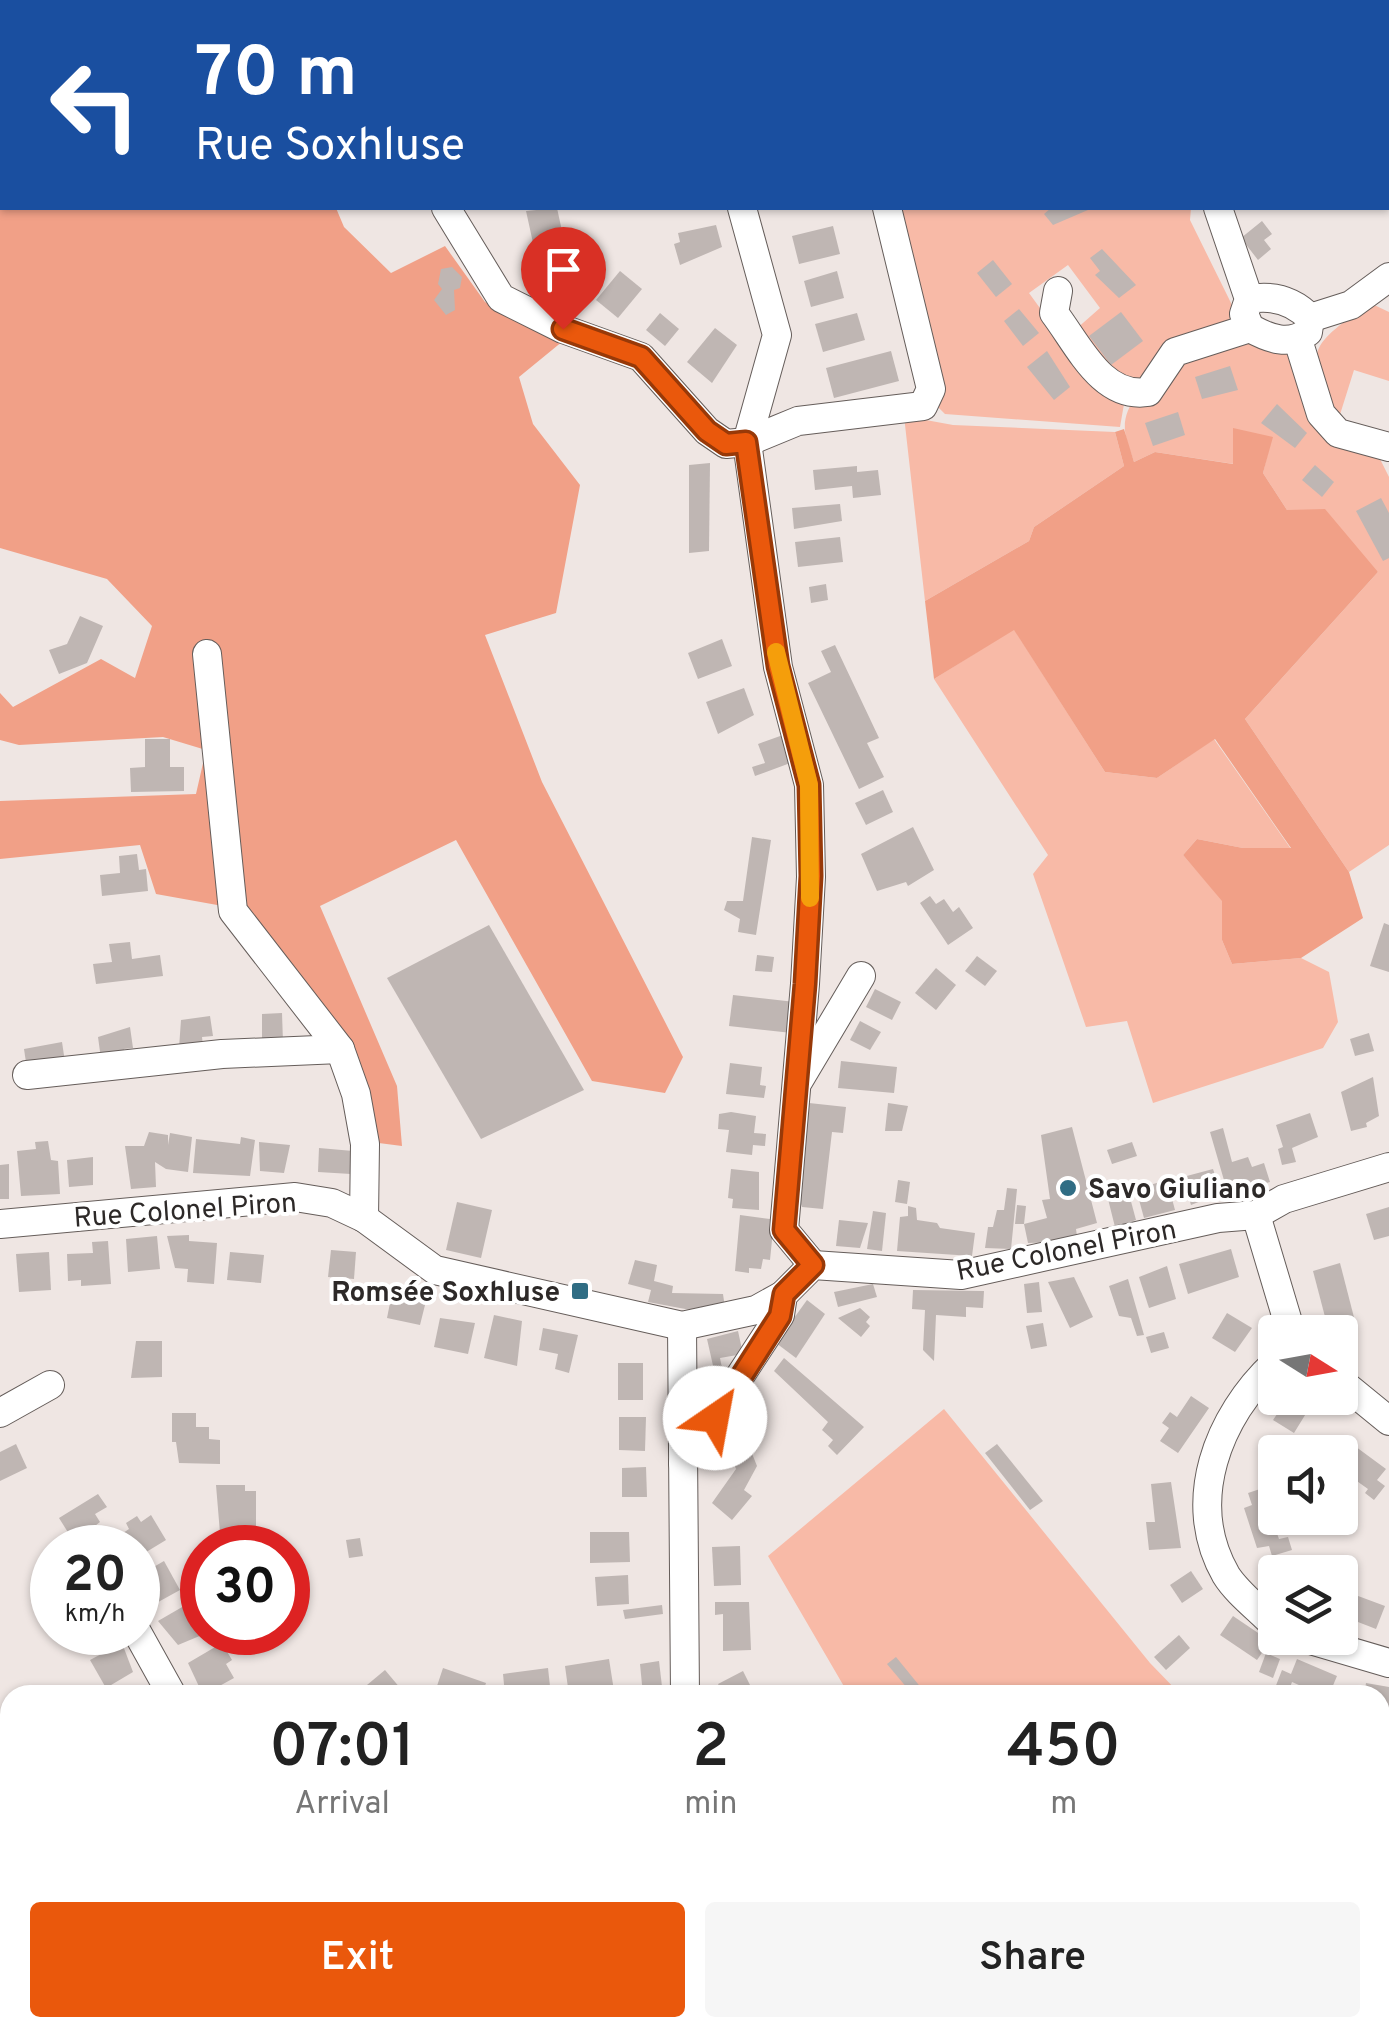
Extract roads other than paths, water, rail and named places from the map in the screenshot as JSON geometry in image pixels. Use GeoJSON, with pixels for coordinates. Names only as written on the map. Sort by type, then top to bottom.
{"type":"FeatureCollection","features":[{"type":"Feature","properties":{"kind":"street"},"geometry":{"type":"LineString","coordinates":[[447,210],[501,298],[563,329],[641,357],[707,431],[726,444],[746,442],[798,422],[923,406],[931,390],[887,210]]}},
{"type":"Feature","properties":{"kind":"street"},"geometry":{"type":"LineString","coordinates":[[743,210],[777,336],[746,442],[778,666],[809,785],[811,876],[784,1230],[813,1265]]}},
{"type":"Feature","properties":{"kind":"street"},"geometry":{"type":"LineString","coordinates":[[1219,210],[1249,300],[1244,314],[1250,328]]}},
{"type":"Feature","properties":{"kind":"street"},"geometry":{"type":"LineString","coordinates":[[1058,291],[1054,314],[1111,388],[1129,395],[1148,392],[1175,352],[1250,328],[1278,340],[1351,305],[1389,277]]}},
{"type":"Feature","properties":{"kind":"street"},"geometry":{"type":"LineString","coordinates":[[1249,300],[1277,298],[1300,307],[1322,414],[1338,433],[1389,448]]}},
{"type":"Feature","properties":{"kind":"street"},"geometry":{"type":"LineString","coordinates":[[207,654],[233,911],[340,1049],[356,1094],[365,1144],[364,1218]]}},
{"type":"Feature","properties":{"kind":"street"},"geometry":{"type":"LineString","coordinates":[[793,1090],[860,976]]}},
{"type":"Feature","properties":{"kind":"street"},"geometry":{"type":"LineString","coordinates":[[27,1075],[222,1054],[340,1049]]}},
{"type":"Feature","properties":{"kind":"street","name":"Rue Colonel Piron"},"geometry":{"type":"LineString","coordinates":[[0,1224],[296,1197],[332,1203],[364,1218],[435,1270],[682,1326],[742,1314],[784,1294],[813,1265],[960,1274],[1218,1218],[1256,1215],[1284,1199],[1389,1167]]}},
{"type":"Feature","properties":{"kind":"street"},"geometry":{"type":"LineString","coordinates":[[1256,1215],[1287,1315]]}},
{"type":"Feature","properties":{"kind":"street"},"geometry":{"type":"LineString","coordinates":[[683,1463],[780,1316],[784,1294]]}},
{"type":"Feature","properties":{"kind":"street"},"geometry":{"type":"LineString","coordinates":[[682,1326],[685,1685]]}},
{"type":"Feature","properties":{"kind":"street"},"geometry":{"type":"LineString","coordinates":[[1258,1381],[1210,1458],[1206,1489],[1209,1523],[1226,1575],[1258,1608]]}},
{"type":"Feature","properties":{"kind":"street"},"geometry":{"type":"LineString","coordinates":[[0,1413],[50,1385]]}},
{"type":"Feature","properties":{"kind":"street"},"geometry":{"type":"LineString","coordinates":[[1358,1396],[1389,1421]]}},
{"type":"Feature","properties":{"kind":"street"},"geometry":{"type":"LineString","coordinates":[[1358,1654],[1389,1663]]}},
{"type":"Feature","properties":{"kind":"street"},"geometry":{"type":"LineString","coordinates":[[150,1655],[166,1685]]}},
{"type":"Feature","properties":{"kind":"place","name":"Savo Giuliano"},"geometry":{"type":"Point","coordinates":[1068,1188]}},
{"type":"Feature","properties":{"kind":"place","name":"Romsée Soxhluse"},"geometry":{"type":"Point","coordinates":[580,1291]}}]}
